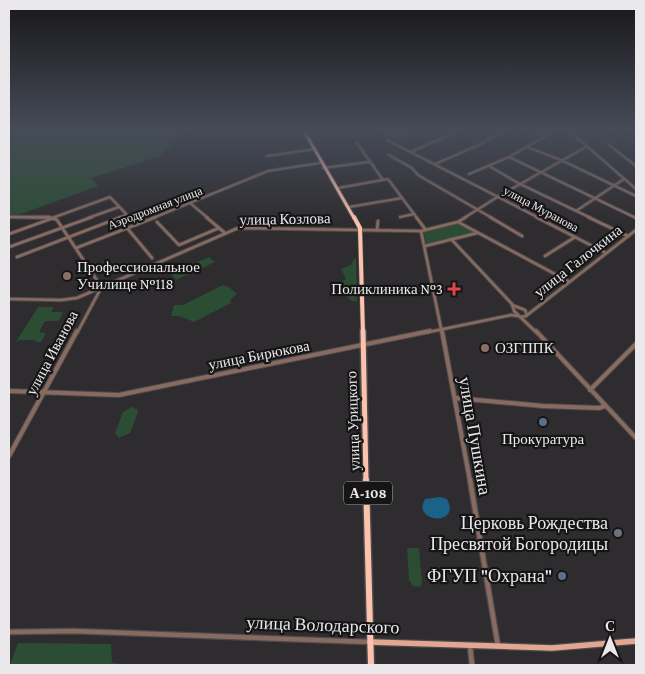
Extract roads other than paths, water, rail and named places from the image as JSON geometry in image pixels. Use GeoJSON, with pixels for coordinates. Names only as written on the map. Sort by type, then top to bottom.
{"type":"FeatureCollection","features":[{"type":"Feature","properties":{"kind":"highway","name":"улица Урицкого"},"geometry":{"type":"LineString","coordinates":[[320,160],[360,230]]}},
{"type":"Feature","properties":{"kind":"highway","name":"улица Урицкого"},"geometry":{"type":"LineString","coordinates":[[320,162],[338,188],[360,230],[370,642]]}},
{"type":"Feature","properties":{"kind":"highway","name":"А-108"},"geometry":{"type":"LineString","coordinates":[[370,642],[371,665]]}},
{"type":"Feature","properties":{"kind":"main road","name":"улица Володарского"},"geometry":{"type":"LineString","coordinates":[[370,642],[498,647],[566,647],[636,641]]}},
{"type":"Feature","properties":{"kind":"street"},"geometry":{"type":"LineString","coordinates":[[399,160],[412,168],[418,175],[522,236]]}},
{"type":"Feature","properties":{"kind":"street","name":"улица Муранова"},"geometry":{"type":"LineString","coordinates":[[428,160],[606,253]]}},
{"type":"Feature","properties":{"kind":"street"},"geometry":{"type":"LineString","coordinates":[[435,164],[443,160]]}},
{"type":"Feature","properties":{"kind":"street"},"geometry":{"type":"LineString","coordinates":[[469,174],[501,160]]}},
{"type":"Feature","properties":{"kind":"street"},"geometry":{"type":"LineString","coordinates":[[516,160],[636,218]]}},
{"type":"Feature","properties":{"kind":"street","name":"улица Козлова"},"geometry":{"type":"LineString","coordinates":[[9,299],[69,300],[102,288],[225,233],[246,227],[421,231],[458,222],[561,160]]}},
{"type":"Feature","properties":{"kind":"street"},"geometry":{"type":"LineString","coordinates":[[563,160],[636,196]]}},
{"type":"Feature","properties":{"kind":"street"},"geometry":{"type":"LineString","coordinates":[[604,160],[636,188]]}},
{"type":"Feature","properties":{"kind":"street","name":"Аэродромная улица"},"geometry":{"type":"LineString","coordinates":[[76,248],[268,171],[320,162]]}},
{"type":"Feature","properties":{"kind":"street"},"geometry":{"type":"LineString","coordinates":[[324,167],[369,162],[382,180]]}},
{"type":"Feature","properties":{"kind":"street"},"geometry":{"type":"LineString","coordinates":[[489,166],[520,184],[628,236]]}},
{"type":"Feature","properties":{"kind":"street"},"geometry":{"type":"LineString","coordinates":[[338,188],[388,179],[426,230]]}},
{"type":"Feature","properties":{"kind":"street"},"geometry":{"type":"LineString","coordinates":[[576,211],[624,179]]}},
{"type":"Feature","properties":{"kind":"street"},"geometry":{"type":"LineString","coordinates":[[9,234],[56,219],[110,197],[136,224]]}},
{"type":"Feature","properties":{"kind":"street"},"geometry":{"type":"LineString","coordinates":[[349,207],[402,198]]}},
{"type":"Feature","properties":{"kind":"street"},"geometry":{"type":"LineString","coordinates":[[190,203],[225,233]]}},
{"type":"Feature","properties":{"kind":"street"},"geometry":{"type":"LineString","coordinates":[[9,247],[119,207]]}},
{"type":"Feature","properties":{"kind":"street"},"geometry":{"type":"LineString","coordinates":[[400,217],[414,214]]}},
{"type":"Feature","properties":{"kind":"street"},"geometry":{"type":"LineString","coordinates":[[16,257],[126,215]]}},
{"type":"Feature","properties":{"kind":"street"},"geometry":{"type":"LineString","coordinates":[[9,217],[56,219]]}},
{"type":"Feature","properties":{"kind":"street"},"geometry":{"type":"LineString","coordinates":[[56,219],[102,288]]}},
{"type":"Feature","properties":{"kind":"street"},"geometry":{"type":"LineString","coordinates":[[377,230],[378,221]]}},
{"type":"Feature","properties":{"kind":"street"},"geometry":{"type":"LineString","coordinates":[[157,222],[179,245],[219,228]]}},
{"type":"Feature","properties":{"kind":"street"},"geometry":{"type":"LineString","coordinates":[[458,222],[568,281]]}},
{"type":"Feature","properties":{"kind":"street"},"geometry":{"type":"LineString","coordinates":[[127,228],[152,258]]}},
{"type":"Feature","properties":{"kind":"street","name":"улица Галочкина"},"geometry":{"type":"LineString","coordinates":[[526,316],[568,281],[636,230]]}},
{"type":"Feature","properties":{"kind":"street","name":"улица Пушкина"},"geometry":{"type":"LineString","coordinates":[[421,231],[455,398],[498,647]]}},
{"type":"Feature","properties":{"kind":"street"},"geometry":{"type":"LineString","coordinates":[[425,246],[478,233]]}},
{"type":"Feature","properties":{"kind":"street"},"geometry":{"type":"LineString","coordinates":[[545,256],[575,237]]}},
{"type":"Feature","properties":{"kind":"street"},"geometry":{"type":"LineString","coordinates":[[452,240],[517,309],[519,316],[528,323],[636,438]]}},
{"type":"Feature","properties":{"kind":"street","name":"улица Иванова"},"geometry":{"type":"LineString","coordinates":[[9,456],[95,295],[102,288]]}},
{"type":"Feature","properties":{"kind":"street"},"geometry":{"type":"LineString","coordinates":[[517,309],[526,311],[528,323]]}},
{"type":"Feature","properties":{"kind":"street"},"geometry":{"type":"LineString","coordinates":[[511,315],[517,309],[533,309]]}},
{"type":"Feature","properties":{"kind":"street","name":"улица Бирюкова"},"geometry":{"type":"LineString","coordinates":[[9,391],[119,395],[511,315],[519,316]]}},
{"type":"Feature","properties":{"kind":"street"},"geometry":{"type":"LineString","coordinates":[[519,316],[526,316]]}},
{"type":"Feature","properties":{"kind":"street"},"geometry":{"type":"LineString","coordinates":[[590,390],[636,344]]}},
{"type":"Feature","properties":{"kind":"street"},"geometry":{"type":"LineString","coordinates":[[455,398],[543,406],[599,408],[605,406]]}},
{"type":"Feature","properties":{"kind":"street","name":"улица Володарского"},"geometry":{"type":"LineString","coordinates":[[9,632],[73,631],[370,642]]}},
{"type":"Feature","properties":{"kind":"street"},"geometry":{"type":"LineString","coordinates":[[470,646],[472,665]]}},
{"type":"Feature","properties":{"kind":"water"},"geometry":{"type":"Polygon","coordinates":[[[440,497],[447,499],[450,508],[448,514],[443,518],[430,517],[425,513],[423,507],[425,499],[440,497]]]}},
{"type":"Feature","properties":{"kind":"place","name":"Профессиональное Училище №118"},"geometry":{"type":"Point","coordinates":[67,276]}},
{"type":"Feature","properties":{"kind":"place","name":"Поликлиника №3"},"geometry":{"type":"Point","coordinates":[454,289]}},
{"type":"Feature","properties":{"kind":"place","name":"ОЗГППК"},"geometry":{"type":"Point","coordinates":[485,348]}},
{"type":"Feature","properties":{"kind":"place","name":"Прокуратура"},"geometry":{"type":"Point","coordinates":[543,422]}},
{"type":"Feature","properties":{"kind":"place","name":"Церковь Рождества Пресвятой Богородицы"},"geometry":{"type":"Point","coordinates":[618,533]}},
{"type":"Feature","properties":{"kind":"place","name":"ФГУП \"Охрана\""},"geometry":{"type":"Point","coordinates":[562,576]}}]}
